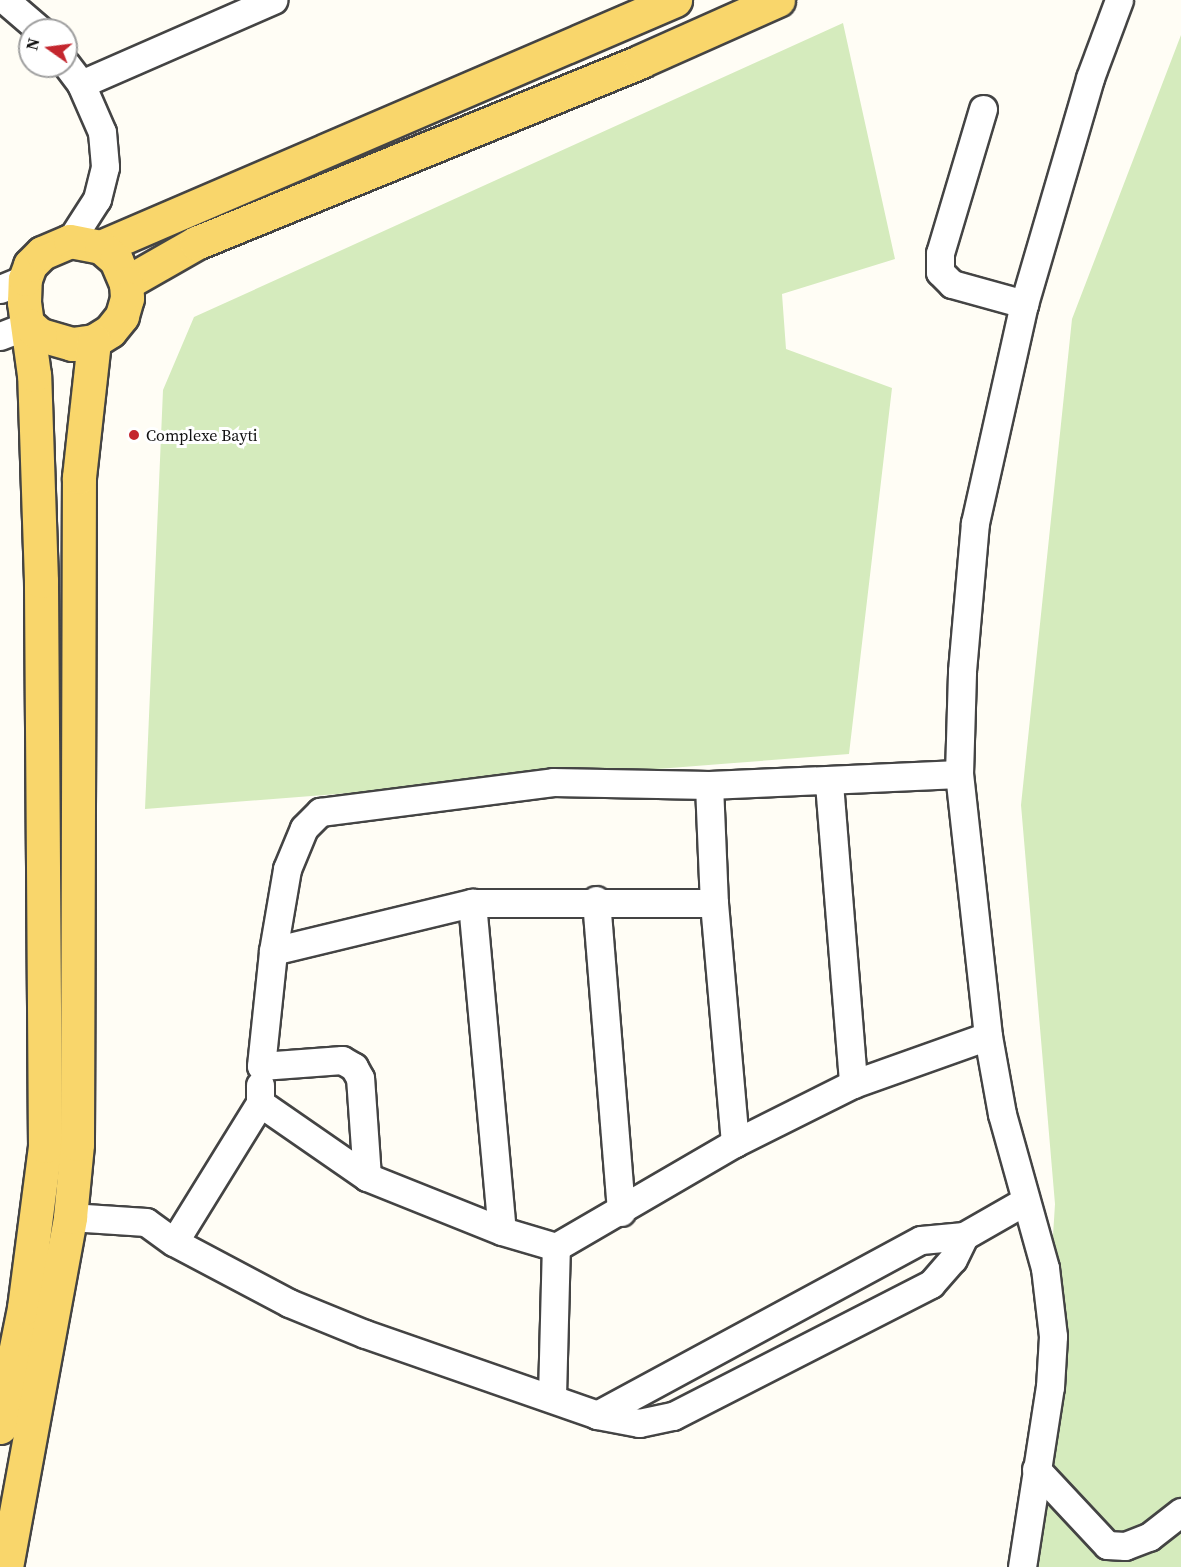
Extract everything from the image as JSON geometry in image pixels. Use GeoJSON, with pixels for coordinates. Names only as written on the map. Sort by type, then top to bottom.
{"type":"FeatureCollection","features":[{"type":"Feature","properties":{"kind":"main road"},"geometry":{"type":"LineString","coordinates":[[0,1427],[26,1296],[45,1146],[41,581],[14,331],[13,284],[42,253],[86,244],[675,0]]}},
{"type":"Feature","properties":{"kind":"main road"},"geometry":{"type":"LineString","coordinates":[[126,284],[196,243],[640,61],[778,0]]}},
{"type":"Feature","properties":{"kind":"main road"},"geometry":{"type":"LineString","coordinates":[[14,331],[72,344],[94,341],[110,331],[122,316],[126,284],[116,260],[86,244]]}},
{"type":"Feature","properties":{"kind":"main road"},"geometry":{"type":"LineString","coordinates":[[6,1567],[70,1217],[78,1088],[79,477],[94,341]]}},
{"type":"Feature","properties":{"kind":"street"},"geometry":{"type":"LineString","coordinates":[[5,0],[26,18]]}},
{"type":"Feature","properties":{"kind":"street"},"geometry":{"type":"LineString","coordinates":[[78,72],[273,0]]}},
{"type":"Feature","properties":{"kind":"street"},"geometry":{"type":"LineString","coordinates":[[1022,1567],[1050,1387],[1053,1336],[1044,1268],[1002,1114],[988,1036],[959,774],[962,671],[975,523],[1024,304],[1090,78],[1119,0]]}},
{"type":"Feature","properties":{"kind":"street"},"geometry":{"type":"LineString","coordinates":[[75,78],[102,132],[105,167],[86,244]]}},
{"type":"Feature","properties":{"kind":"street"},"geometry":{"type":"LineString","coordinates":[[983,109],[940,253],[940,272],[952,284],[1024,304]]}},
{"type":"Feature","properties":{"kind":"street"},"geometry":{"type":"LineString","coordinates":[[174,1242],[260,1103],[261,1066],[273,951],[287,869],[303,828],[320,812],[553,782],[709,785],[829,783],[959,774]]}},
{"type":"Feature","properties":{"kind":"street"},"geometry":{"type":"LineString","coordinates":[[829,783],[854,1084]]}},
{"type":"Feature","properties":{"kind":"street"},"geometry":{"type":"LineString","coordinates":[[709,785],[714,903],[735,1143]]}},
{"type":"Feature","properties":{"kind":"street"},"geometry":{"type":"LineString","coordinates":[[273,951],[472,903],[596,900],[714,903]]}},
{"type":"Feature","properties":{"kind":"street"},"geometry":{"type":"LineString","coordinates":[[596,900],[621,1212]]}},
{"type":"Feature","properties":{"kind":"street"},"geometry":{"type":"LineString","coordinates":[[472,903],[502,1232]]}},
{"type":"Feature","properties":{"kind":"street"},"geometry":{"type":"LineString","coordinates":[[260,1103],[367,1177],[502,1232],[555,1247],[621,1212],[735,1143],[854,1084],[988,1036]]}},
{"type":"Feature","properties":{"kind":"street"},"geometry":{"type":"LineString","coordinates":[[261,1066],[336,1060],[354,1067],[360,1078],[367,1177]]}},
{"type":"Feature","properties":{"kind":"street"},"geometry":{"type":"LineString","coordinates":[[597,1415],[921,1240],[964,1236],[1025,1201]]}},
{"type":"Feature","properties":{"kind":"street"},"geometry":{"type":"LineString","coordinates":[[70,1217],[146,1222],[174,1242],[289,1303],[365,1334],[552,1396],[597,1415],[639,1423],[673,1416],[931,1284],[953,1259],[964,1236]]}},
{"type":"Feature","properties":{"kind":"street"},"geometry":{"type":"LineString","coordinates":[[552,1396],[555,1247]]}},
{"type":"Feature","properties":{"kind":"street"},"geometry":{"type":"LineString","coordinates":[[1036,1469],[1107,1545],[1125,1546],[1149,1537],[1181,1512]]}},
{"type":"Feature","properties":{"kind":"green space"},"geometry":{"type":"Polygon","coordinates":[[[843,23],[895,259],[782,294],[786,349],[892,388],[849,754],[145,809],[163,390],[194,317],[843,23]]]}},
{"type":"Feature","properties":{"kind":"green space"},"geometry":{"type":"Polygon","coordinates":[[[1181,35],[1181,1567],[1032,1567],[1055,1204],[1021,805],[1072,319],[1181,35]]]}},
{"type":"Feature","properties":{"kind":"place","name":"Complexe Bayti"},"geometry":{"type":"Point","coordinates":[134,435]}}]}
